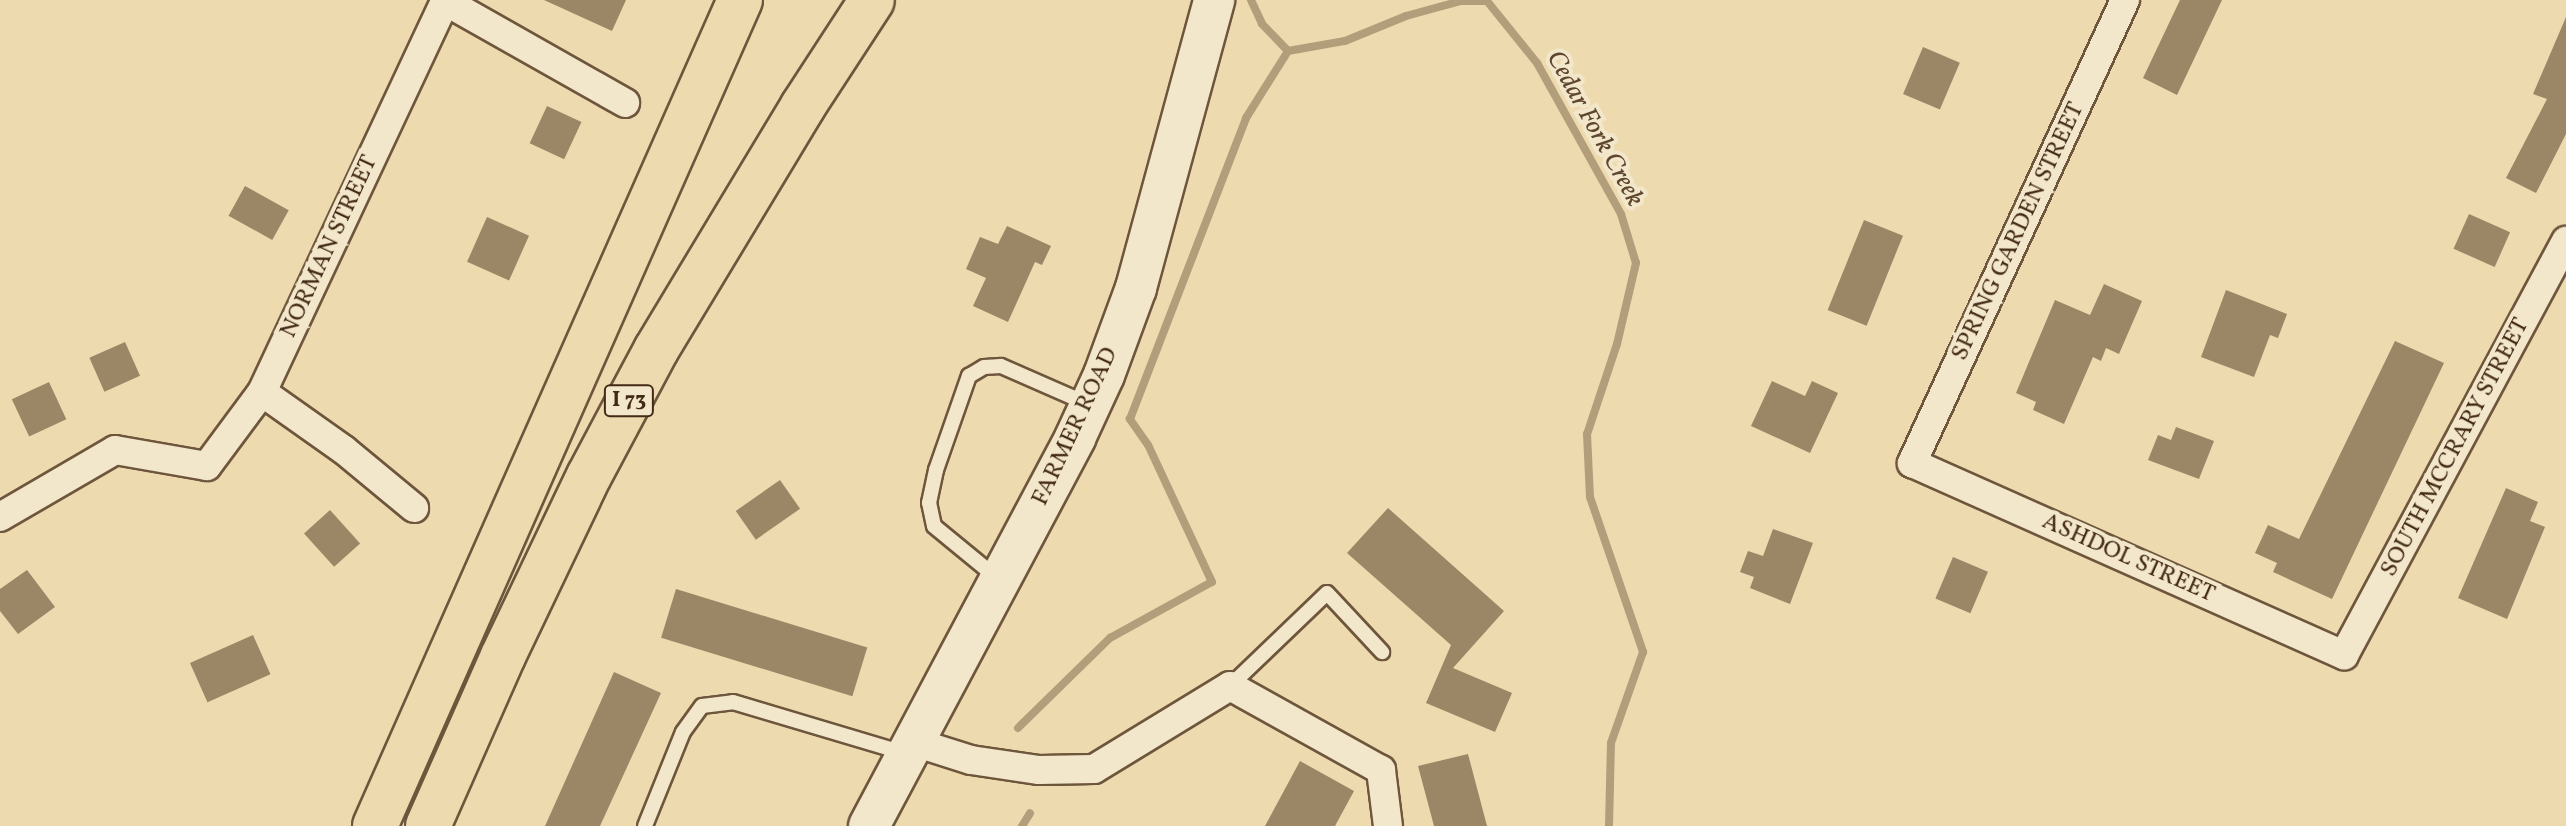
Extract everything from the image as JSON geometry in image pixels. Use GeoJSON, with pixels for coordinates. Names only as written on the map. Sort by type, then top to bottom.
{"type":"FeatureCollection","features":[{"type":"Feature","properties":{"kind":"highway","name":"I 73"},"geometry":{"type":"LineString","coordinates":[[428,826],[503,656],[589,476],[656,350],[803,106],[872,0]]}},
{"type":"Feature","properties":{"kind":"highway","name":"I 73"},"geometry":{"type":"LineString","coordinates":[[375,826],[739,4]]}},
{"type":"Feature","properties":{"kind":"street","name":"FARMER ROAD"},"geometry":{"type":"LineString","coordinates":[[869,826],[1090,405],[1136,288],[1214,0]]}},
{"type":"Feature","properties":{"kind":"street","name":"SPRING GARDEN STREET"},"geometry":{"type":"LineString","coordinates":[[1912,463],[2125,0]]}},
{"type":"Feature","properties":{"kind":"street","name":"NORMAN STREET"},"geometry":{"type":"LineString","coordinates":[[0,517],[115,450],[207,466],[262,392],[445,1],[625,103]]}},
{"type":"Feature","properties":{"kind":"street","name":"SOUTH MCCRARY STREET"},"geometry":{"type":"LineString","coordinates":[[2344,655],[2556,287],[2566,241]]}},
{"type":"Feature","properties":{"kind":"street"},"geometry":{"type":"LineString","coordinates":[[262,392],[344,450],[414,508]]}},
{"type":"Feature","properties":{"kind":"street","name":"ASHDOL STREET"},"geometry":{"type":"LineString","coordinates":[[1912,463],[2344,655]]}},
{"type":"Feature","properties":{"kind":"street"},"geometry":{"type":"LineString","coordinates":[[910,748],[1039,770],[1094,769],[1230,686],[1381,770],[1388,826]]}},
{"type":"Feature","properties":{"kind":"lane"},"geometry":{"type":"LineString","coordinates":[[1000,580],[934,526],[929,503],[936,470],[969,376],[984,367],[1001,366],[1090,405]]}},
{"type":"Feature","properties":{"kind":"lane"},"geometry":{"type":"LineString","coordinates":[[1230,686],[1327,593],[1382,652]]}},
{"type":"Feature","properties":{"kind":"lane"},"geometry":{"type":"LineString","coordinates":[[645,826],[683,732],[702,706],[733,702],[910,748]]}},
{"type":"Feature","properties":{"kind":"building"},"geometry":{"type":"Polygon","coordinates":[[[544,0],[626,0],[612,31],[544,0]]]}},
{"type":"Feature","properties":{"kind":"building"},"geometry":{"type":"Polygon","coordinates":[[[2180,0],[2222,0],[2177,95],[2143,78],[2180,0]]]}},
{"type":"Feature","properties":{"kind":"building"},"geometry":{"type":"Polygon","coordinates":[[[2566,17],[2566,134],[2536,193],[2506,178],[2547,99],[2533,94],[2566,17]]]}},
{"type":"Feature","properties":{"kind":"building"},"geometry":{"type":"Polygon","coordinates":[[[1923,47],[1960,63],[1940,110],[1903,94],[1923,47]]]}},
{"type":"Feature","properties":{"kind":"building"},"geometry":{"type":"Polygon","coordinates":[[[547,106],[581,122],[564,159],[530,143],[547,106]]]}},
{"type":"Feature","properties":{"kind":"building"},"geometry":{"type":"Polygon","coordinates":[[[245,186],[289,210],[272,240],[229,216],[245,186]]]}},
{"type":"Feature","properties":{"kind":"building"},"geometry":{"type":"Polygon","coordinates":[[[2469,214],[2510,232],[2495,267],[2454,249],[2469,214]]]}},
{"type":"Feature","properties":{"kind":"building"},"geometry":{"type":"Polygon","coordinates":[[[487,217],[529,236],[509,280],[467,262],[487,217]]]}},
{"type":"Feature","properties":{"kind":"building"},"geometry":{"type":"Polygon","coordinates":[[[1864,220],[1903,236],[1867,326],[1828,310],[1864,220]]]}},
{"type":"Feature","properties":{"kind":"building"},"geometry":{"type":"Polygon","coordinates":[[[1007,226],[1051,246],[1042,265],[1035,262],[1008,322],[973,306],[986,278],[966,269],[980,237],[998,244],[1007,226]]]}},
{"type":"Feature","properties":{"kind":"building"},"geometry":{"type":"Polygon","coordinates":[[[2104,284],[2142,301],[2119,354],[2106,348],[2101,361],[2093,357],[2064,424],[2033,410],[2036,402],[2016,393],[2055,300],[2090,315],[2104,284]]]}},
{"type":"Feature","properties":{"kind":"building"},"geometry":{"type":"Polygon","coordinates":[[[2226,290],[2287,314],[2278,338],[2270,335],[2254,377],[2201,357],[2226,290]]]}},
{"type":"Feature","properties":{"kind":"building"},"geometry":{"type":"Polygon","coordinates":[[[2395,341],[2444,363],[2332,599],[2273,572],[2277,563],[2255,553],[2268,525],[2299,539],[2395,341]]]}},
{"type":"Feature","properties":{"kind":"building"},"geometry":{"type":"Polygon","coordinates":[[[125,342],[140,376],[104,392],[89,358],[125,342]]]}},
{"type":"Feature","properties":{"kind":"building"},"geometry":{"type":"Polygon","coordinates":[[[1772,381],[1805,396],[1812,381],[1838,393],[1810,453],[1751,426],[1772,381]]]}},
{"type":"Feature","properties":{"kind":"building"},"geometry":{"type":"Polygon","coordinates":[[[49,382],[66,419],[29,436],[12,399],[49,382]]]}},
{"type":"Feature","properties":{"kind":"building"},"geometry":{"type":"Polygon","coordinates":[[[2176,427],[2214,441],[2199,479],[2148,460],[2158,435],[2171,440],[2176,427]]]}},
{"type":"Feature","properties":{"kind":"building"},"geometry":{"type":"Polygon","coordinates":[[[780,480],[800,509],[756,540],[736,511],[780,480]]]}},
{"type":"Feature","properties":{"kind":"building"},"geometry":{"type":"Polygon","coordinates":[[[2506,488],[2538,502],[2530,521],[2545,527],[2507,619],[2458,598],[2506,488]]]}},
{"type":"Feature","properties":{"kind":"building"},"geometry":{"type":"Polygon","coordinates":[[[1388,508],[1504,611],[1453,668],[1512,693],[1495,732],[1426,703],[1451,645],[1347,553],[1388,508]]]}},
{"type":"Feature","properties":{"kind":"building"},"geometry":{"type":"Polygon","coordinates":[[[330,510],[360,543],[334,567],[304,533],[330,510]]]}},
{"type":"Feature","properties":{"kind":"building"},"geometry":{"type":"Polygon","coordinates":[[[1773,529],[1813,543],[1790,604],[1750,588],[1754,577],[1740,572],[1748,551],[1763,556],[1773,529]]]}},
{"type":"Feature","properties":{"kind":"building"},"geometry":{"type":"Polygon","coordinates":[[[1953,557],[1988,572],[1970,613],[1935,598],[1953,557]]]}},
{"type":"Feature","properties":{"kind":"building"},"geometry":{"type":"Polygon","coordinates":[[[27,570],[55,607],[18,634],[0,611],[0,589],[27,570]]]}},
{"type":"Feature","properties":{"kind":"building"},"geometry":{"type":"Polygon","coordinates":[[[676,589],[867,647],[852,696],[661,638],[676,589]]]}},
{"type":"Feature","properties":{"kind":"building"},"geometry":{"type":"Polygon","coordinates":[[[253,635],[270,674],[207,702],[190,663],[253,635]]]}},
{"type":"Feature","properties":{"kind":"building"},"geometry":{"type":"Polygon","coordinates":[[[614,672],[661,693],[600,826],[545,826],[614,672]]]}},
{"type":"Feature","properties":{"kind":"building"},"geometry":{"type":"Polygon","coordinates":[[[1468,754],[1487,826],[1434,826],[1418,766],[1468,754]]]}},
{"type":"Feature","properties":{"kind":"building"},"geometry":{"type":"Polygon","coordinates":[[[1300,761],[1354,791],[1335,826],[1265,826],[1300,761]]]}},
{"type":"Feature","properties":{"kind":"waterway","name":"Cedar Fork Creek"},"geometry":{"type":"LineString","coordinates":[[1251,0],[1262,24],[1288,51],[1345,41],[1406,16],[1461,1],[1487,1],[1537,63],[1621,214],[1636,263],[1617,344],[1587,434],[1590,497],[1643,652],[1611,743],[1609,826]]}},
{"type":"Feature","properties":{"kind":"waterway"},"geometry":{"type":"LineString","coordinates":[[1018,728],[1110,638],[1212,582],[1148,445],[1130,419],[1246,118],[1288,51]]}},
{"type":"Feature","properties":{"kind":"waterway"},"geometry":{"type":"LineString","coordinates":[[1022,826],[1030,813]]}}]}
